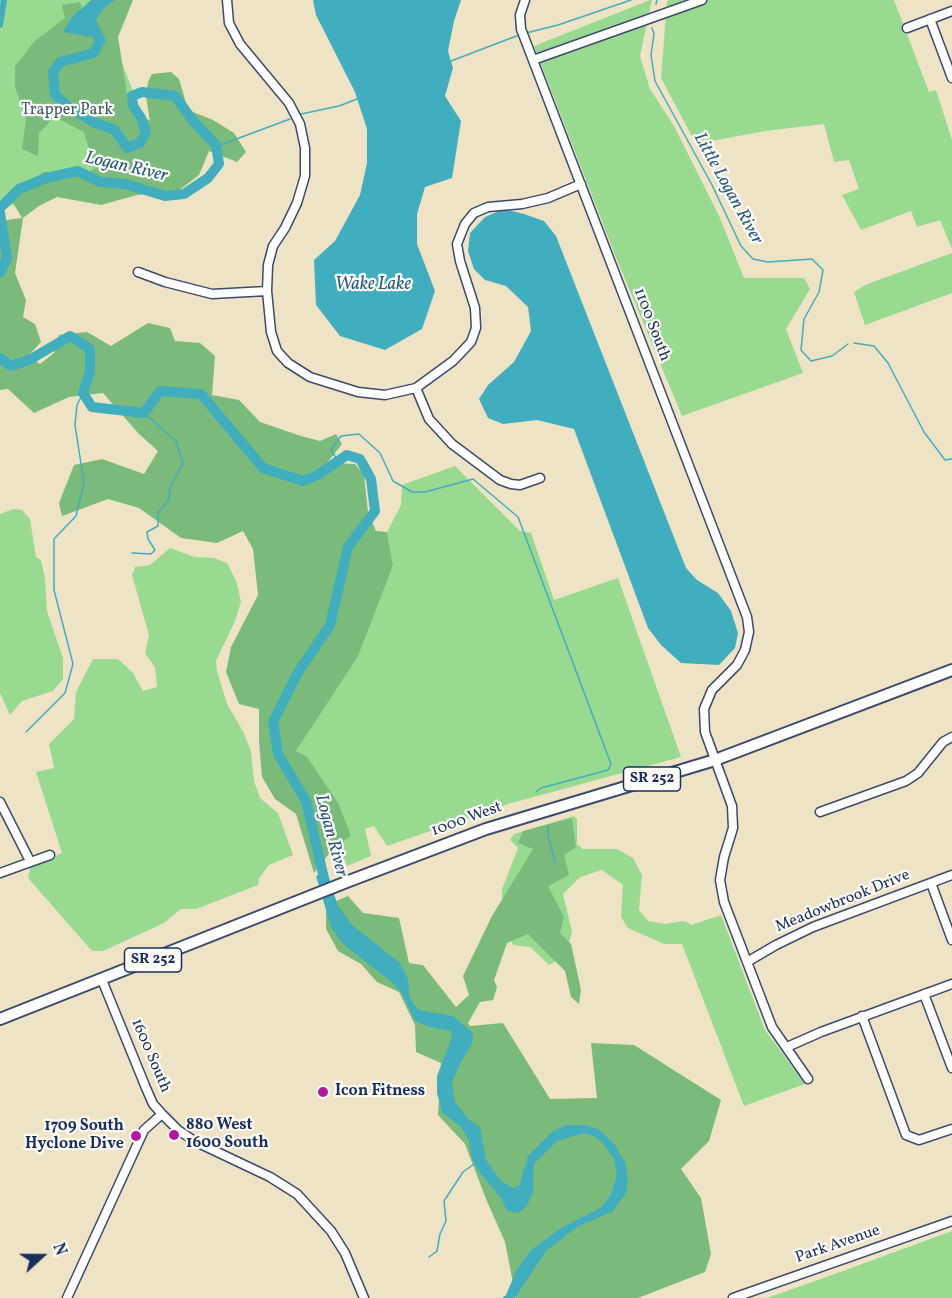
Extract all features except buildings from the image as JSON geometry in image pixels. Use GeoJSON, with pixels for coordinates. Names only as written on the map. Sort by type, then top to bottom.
{"type":"FeatureCollection","features":[{"type":"Feature","properties":{"kind":"main road","name":"1000 West"},"geometry":{"type":"LineString","coordinates":[[0,1020],[349,881],[517,818],[715,760],[952,670]]}},
{"type":"Feature","properties":{"kind":"street"},"geometry":{"type":"LineString","coordinates":[[226,0],[229,23],[240,44],[289,103],[300,124],[305,148],[305,176],[297,203],[273,246],[268,265],[267,291],[271,332],[277,351],[288,363],[310,377],[358,392],[385,395],[416,388],[453,361],[471,342],[476,327],[475,308],[457,244],[465,224],[474,213],[488,207],[522,204],[548,198],[581,184]]}},
{"type":"Feature","properties":{"kind":"street","name":"1100 South"},"geometry":{"type":"LineString","coordinates":[[525,0],[520,15],[521,29],[743,606],[749,632],[745,650],[736,665],[712,690],[704,709],[705,732],[715,760]]}},
{"type":"Feature","properties":{"kind":"street"},"geometry":{"type":"LineString","coordinates":[[533,60],[702,0]]}},
{"type":"Feature","properties":{"kind":"street"},"geometry":{"type":"LineString","coordinates":[[908,28],[952,11]]}},
{"type":"Feature","properties":{"kind":"street"},"geometry":{"type":"LineString","coordinates":[[930,19],[952,78]]}},
{"type":"Feature","properties":{"kind":"street"},"geometry":{"type":"LineString","coordinates":[[138,272],[165,282],[212,294],[267,291]]}},
{"type":"Feature","properties":{"kind":"street"},"geometry":{"type":"LineString","coordinates":[[416,388],[429,419],[452,444],[500,480],[520,484],[540,478]]}},
{"type":"Feature","properties":{"kind":"street"},"geometry":{"type":"LineString","coordinates":[[820,812],[906,781],[918,773],[943,742],[952,736]]}},
{"type":"Feature","properties":{"kind":"street"},"geometry":{"type":"LineString","coordinates":[[715,760],[732,806],[733,828],[720,880],[724,902],[772,1027],[808,1079]]}},
{"type":"Feature","properties":{"kind":"street"},"geometry":{"type":"LineString","coordinates":[[0,802],[30,861]]}},
{"type":"Feature","properties":{"kind":"street"},"geometry":{"type":"LineString","coordinates":[[0,873],[50,855]]}},
{"type":"Feature","properties":{"kind":"street","name":"Meadowbrook Drive"},"geometry":{"type":"LineString","coordinates":[[747,962],[813,927],[952,875]]}},
{"type":"Feature","properties":{"kind":"street"},"geometry":{"type":"LineString","coordinates":[[931,883],[952,940]]}},
{"type":"Feature","properties":{"kind":"street","name":"1600 South"},"geometry":{"type":"LineString","coordinates":[[102,980],[146,1088],[162,1114],[178,1130],[196,1142],[270,1177],[297,1194],[331,1231],[345,1254],[364,1298]]}},
{"type":"Feature","properties":{"kind":"street"},"geometry":{"type":"LineString","coordinates":[[787,1047],[820,1032],[952,984]]}},
{"type":"Feature","properties":{"kind":"street"},"geometry":{"type":"LineString","coordinates":[[924,994],[952,1068]]}},
{"type":"Feature","properties":{"kind":"street"},"geometry":{"type":"LineString","coordinates":[[862,1016],[906,1135],[919,1140],[952,1129]]}},
{"type":"Feature","properties":{"kind":"street"},"geometry":{"type":"LineString","coordinates":[[67,1298],[144,1130],[162,1114]]}},
{"type":"Feature","properties":{"kind":"street","name":"Park Avenue"},"geometry":{"type":"LineString","coordinates":[[733,1298],[952,1221]]}},
{"type":"Feature","properties":{"kind":"green space","name":"Trapper Park"},"geometry":{"type":"Polygon","coordinates":[[[0,0],[97,0],[156,149],[0,210],[0,0]]]}},
{"type":"Feature","properties":{"kind":"green space"},"geometry":{"type":"Polygon","coordinates":[[[109,0],[133,0],[118,37],[129,106],[150,121],[146,97],[148,82],[152,74],[171,72],[179,79],[188,110],[213,120],[234,133],[246,152],[237,162],[209,151],[199,175],[178,191],[137,195],[101,205],[57,197],[39,206],[23,218],[15,273],[26,300],[23,317],[35,324],[41,342],[28,356],[40,364],[54,353],[59,335],[87,332],[111,346],[148,323],[170,328],[175,341],[200,343],[215,356],[212,395],[239,400],[260,422],[301,436],[320,441],[336,434],[342,444],[327,463],[355,464],[364,475],[368,512],[376,531],[387,532],[393,565],[358,656],[296,751],[307,757],[338,803],[351,836],[332,850],[314,873],[296,814],[275,799],[262,777],[259,709],[239,704],[226,672],[231,647],[258,595],[253,549],[243,531],[217,543],[181,538],[139,508],[108,499],[62,516],[59,503],[74,465],[102,459],[144,474],[158,451],[138,433],[103,393],[69,397],[34,413],[8,389],[0,390],[0,221],[22,218],[12,201],[43,172],[90,171],[106,162],[92,159],[84,132],[59,119],[53,111],[49,123],[39,133],[38,156],[22,149],[26,120],[15,87],[15,66],[35,41],[65,18],[62,5],[79,2],[82,6],[70,28],[109,0]]]}},
{"type":"Feature","properties":{"kind":"green space"},"geometry":{"type":"Polygon","coordinates":[[[652,0],[640,56],[650,89],[674,126],[720,218],[744,278],[804,278],[810,289],[786,329],[803,373],[682,416],[615,255],[534,46],[652,0]]]}},
{"type":"Feature","properties":{"kind":"green space"},"geometry":{"type":"Polygon","coordinates":[[[669,0],[894,0],[929,92],[936,90],[952,140],[952,249],[940,220],[917,227],[911,211],[861,230],[842,195],[859,189],[849,160],[834,162],[824,124],[765,131],[696,144],[661,78],[669,0]]]}},
{"type":"Feature","properties":{"kind":"green space"},"geometry":{"type":"Polygon","coordinates":[[[952,253],[952,293],[865,325],[854,292],[865,285],[952,253]]]}},
{"type":"Feature","properties":{"kind":"green space"},"geometry":{"type":"Polygon","coordinates":[[[455,466],[520,531],[531,533],[554,600],[618,578],[681,757],[508,804],[387,846],[374,826],[365,829],[371,856],[347,866],[339,844],[351,836],[296,752],[393,565],[387,532],[401,505],[402,485],[455,466]]]}},
{"type":"Feature","properties":{"kind":"green space"},"geometry":{"type":"Polygon","coordinates":[[[13,509],[22,510],[30,519],[36,557],[41,560],[45,579],[47,611],[63,658],[63,679],[53,691],[22,701],[10,715],[0,693],[0,514],[13,509]]]}},
{"type":"Feature","properties":{"kind":"green space"},"geometry":{"type":"Polygon","coordinates":[[[170,548],[194,557],[214,558],[227,563],[237,583],[241,602],[235,621],[216,661],[217,671],[227,704],[244,733],[251,752],[254,781],[260,798],[278,813],[293,855],[269,865],[259,878],[258,885],[196,909],[181,909],[164,923],[103,951],[92,951],[28,878],[30,868],[62,853],[36,772],[54,768],[49,744],[74,719],[76,692],[93,659],[118,659],[133,673],[143,691],[157,687],[155,667],[145,653],[149,635],[132,575],[135,567],[150,565],[170,548]]]}},
{"type":"Feature","properties":{"kind":"green space"},"geometry":{"type":"Polygon","coordinates":[[[574,816],[577,819],[577,844],[583,849],[617,849],[633,858],[642,875],[639,910],[648,921],[665,924],[683,921],[691,925],[721,915],[765,1030],[805,1084],[744,1106],[682,944],[664,944],[628,928],[621,917],[623,885],[602,870],[580,877],[563,894],[572,931],[566,956],[549,965],[530,947],[513,945],[502,920],[502,889],[518,848],[510,840],[514,834],[574,816]]]}},
{"type":"Feature","properties":{"kind":"green space"},"geometry":{"type":"Polygon","coordinates":[[[572,818],[576,847],[564,855],[569,875],[548,886],[564,917],[560,933],[571,944],[581,990],[579,1004],[571,997],[565,971],[528,934],[507,943],[494,980],[497,987],[493,1000],[480,1002],[468,1023],[470,1026],[503,1023],[550,1099],[597,1098],[591,1043],[634,1045],[721,1100],[709,1141],[681,1169],[701,1198],[711,1254],[705,1272],[638,1298],[516,1298],[505,1242],[465,1144],[438,1115],[441,1063],[416,1052],[415,1025],[399,992],[377,982],[361,964],[338,951],[326,929],[326,905],[348,896],[363,913],[399,918],[409,963],[423,965],[456,1007],[469,995],[463,976],[492,916],[533,849],[518,843],[523,831],[572,818]]]}},
{"type":"Feature","properties":{"kind":"green space"},"geometry":{"type":"Polygon","coordinates":[[[952,1231],[952,1298],[767,1298],[843,1271],[952,1231]]]}},
{"type":"Feature","properties":{"kind":"water"},"geometry":{"type":"Polygon","coordinates":[[[91,0],[115,0],[104,8],[96,20],[107,44],[92,37],[63,32],[72,17],[91,0]]]}},
{"type":"Feature","properties":{"kind":"water","name":"Wake Lake"},"geometry":{"type":"Polygon","coordinates":[[[313,0],[461,0],[448,51],[453,68],[445,96],[461,121],[452,178],[425,187],[417,214],[417,244],[435,291],[422,329],[385,350],[340,336],[316,305],[314,260],[335,241],[360,195],[367,163],[367,129],[355,92],[316,15],[313,0]]]}},
{"type":"Feature","properties":{"kind":"water"},"geometry":{"type":"Polygon","coordinates":[[[504,209],[544,221],[556,236],[686,568],[697,580],[718,593],[731,611],[738,633],[735,648],[719,665],[681,663],[661,645],[648,628],[574,429],[537,420],[503,424],[488,418],[479,399],[488,385],[514,362],[531,331],[528,307],[506,286],[485,280],[474,269],[468,251],[470,233],[485,217],[504,209]]]}},
{"type":"Feature","properties":{"kind":"water"},"geometry":{"type":"Polygon","coordinates":[[[327,872],[338,906],[352,925],[400,963],[408,979],[412,1002],[419,1010],[453,1016],[473,1033],[472,1044],[452,1082],[455,1102],[468,1119],[480,1127],[486,1160],[502,1182],[513,1188],[519,1186],[528,1156],[553,1131],[567,1125],[585,1125],[600,1130],[614,1144],[625,1162],[628,1179],[626,1193],[613,1211],[577,1227],[546,1251],[515,1298],[502,1298],[506,1295],[517,1269],[531,1250],[561,1228],[602,1207],[611,1194],[617,1175],[614,1159],[603,1143],[594,1136],[584,1133],[557,1141],[534,1164],[533,1193],[526,1207],[518,1213],[507,1211],[501,1198],[480,1173],[472,1159],[469,1141],[462,1128],[442,1112],[437,1093],[437,1076],[452,1037],[451,1031],[415,1021],[402,994],[393,983],[343,944],[331,927],[316,876],[327,872]]]}},
{"type":"Feature","properties":{"kind":"waterway"},"geometry":{"type":"LineString","coordinates":[[0,25],[4,0]]}},
{"type":"Feature","properties":{"kind":"waterway"},"geometry":{"type":"LineString","coordinates":[[526,33],[558,25],[631,0]]}},
{"type":"Feature","properties":{"kind":"waterway","name":"Little Logan River"},"geometry":{"type":"LineString","coordinates":[[656,4],[657,0]]}},
{"type":"Feature","properties":{"kind":"waterway","name":"Little Logan River"},"geometry":{"type":"LineString","coordinates":[[652,28],[654,34],[651,55],[655,81],[712,185],[741,246],[753,259],[768,262],[812,259],[823,270],[819,292],[804,319],[801,350],[811,361],[832,356],[848,344]]}},
{"type":"Feature","properties":{"kind":"waterway","name":"Logan River"},"geometry":{"type":"LineString","coordinates":[[0,208],[19,189],[46,178],[78,171],[100,182],[125,184],[165,196],[184,194],[208,178],[219,164],[216,145],[193,121],[175,96],[142,92],[132,96],[133,106],[146,132],[140,143],[127,148],[115,130],[93,122],[70,108],[55,95],[53,72],[60,62],[94,53],[100,40],[94,29]]}},
{"type":"Feature","properties":{"kind":"waterway"},"geometry":{"type":"LineString","coordinates":[[451,61],[519,35]]}},
{"type":"Feature","properties":{"kind":"waterway"},"geometry":{"type":"LineString","coordinates":[[301,114],[339,106],[357,99]]}},
{"type":"Feature","properties":{"kind":"waterway"},"geometry":{"type":"LineString","coordinates":[[216,145],[290,119]]}},
{"type":"Feature","properties":{"kind":"waterway","name":"Logan River"},"geometry":{"type":"LineString","coordinates":[[0,213],[7,258],[0,273]]}},
{"type":"Feature","properties":{"kind":"waterway","name":"Logan River"},"geometry":{"type":"LineString","coordinates":[[0,358],[11,366],[31,359],[70,336],[90,349],[90,372],[83,393],[92,407],[144,413],[160,391],[201,394],[263,468],[303,481],[316,476],[347,455],[360,459],[371,479],[375,511],[348,547],[330,625],[297,674],[273,722],[278,754],[306,801],[326,887]]}},
{"type":"Feature","properties":{"kind":"waterway","name":"Little Logan River"},"geometry":{"type":"LineString","coordinates":[[854,343],[874,346],[888,363],[924,432],[945,460],[952,459]]}},
{"type":"Feature","properties":{"kind":"waterway"},"geometry":{"type":"LineString","coordinates":[[26,732],[65,693],[73,664],[54,590],[54,539],[76,516],[84,483],[75,425],[77,405],[83,393]]}},
{"type":"Feature","properties":{"kind":"waterway"},"geometry":{"type":"LineString","coordinates":[[132,553],[151,554],[155,550],[148,539],[147,532],[158,526],[158,513],[169,499],[170,487],[183,464],[176,441],[144,413]]}},
{"type":"Feature","properties":{"kind":"waterway"},"geometry":{"type":"LineString","coordinates":[[338,461],[331,450],[341,436],[359,434],[380,453],[393,481],[412,492],[425,492],[473,479],[518,517],[611,764],[608,770],[541,788],[536,792]]}},
{"type":"Feature","properties":{"kind":"waterway"},"geometry":{"type":"LineString","coordinates":[[548,826],[555,862]]}},
{"type":"Feature","properties":{"kind":"waterway"},"geometry":{"type":"LineString","coordinates":[[429,1257],[437,1251],[440,1234],[446,1221],[444,1201],[463,1172],[474,1164]]}},
{"type":"Feature","properties":{"kind":"place","name":"Icon Fitness"},"geometry":{"type":"Point","coordinates":[323,1092]}},
{"type":"Feature","properties":{"kind":"place","name":"880 West 1600 South"},"geometry":{"type":"Point","coordinates":[174,1135]}},
{"type":"Feature","properties":{"kind":"place","name":"1709 South Hyclone Dive"},"geometry":{"type":"Point","coordinates":[136,1136]}}]}
